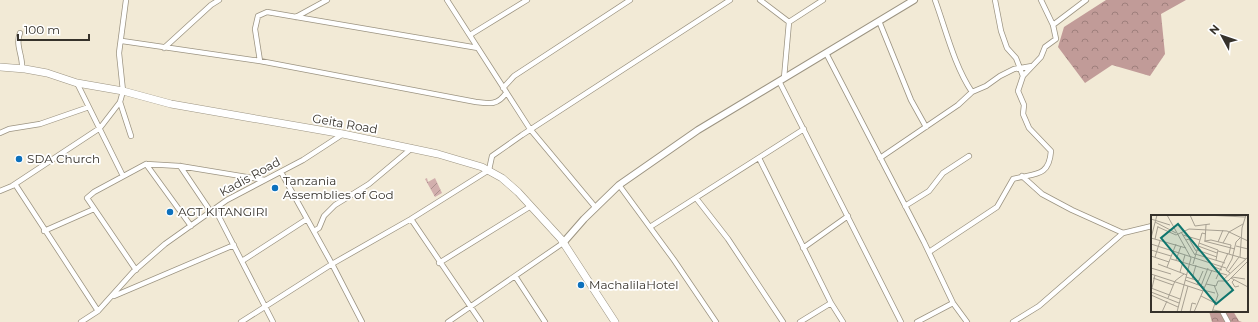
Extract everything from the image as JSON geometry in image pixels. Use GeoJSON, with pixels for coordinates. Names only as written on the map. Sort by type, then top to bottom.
{"type":"FeatureCollection","features":[{"type":"Feature","properties":{"kind":"main road","name":"Geita Road"},"geometry":{"type":"LineString","coordinates":[[0,67],[22,68],[47,73],[77,83],[123,91],[171,104],[343,134],[412,148],[438,154],[489,170],[513,187],[563,242],[615,322]]}},
{"type":"Feature","properties":{"kind":"street"},"geometry":{"type":"LineString","coordinates":[[0,191],[15,184],[100,128],[120,102],[123,91],[119,53],[122,41],[126,0]]}},
{"type":"Feature","properties":{"kind":"street"},"geometry":{"type":"LineString","coordinates":[[164,48],[211,5],[219,0]]}},
{"type":"Feature","properties":{"kind":"street"},"geometry":{"type":"LineString","coordinates":[[296,18],[326,0]]}},
{"type":"Feature","properties":{"kind":"street"},"geometry":{"type":"LineString","coordinates":[[447,0],[530,129],[596,208]]}},
{"type":"Feature","properties":{"kind":"street"},"geometry":{"type":"LineString","coordinates":[[470,35],[527,0]]}},
{"type":"Feature","properties":{"kind":"street"},"geometry":{"type":"LineString","coordinates":[[122,41],[164,48],[207,52],[260,61],[492,104],[501,101],[505,90],[514,76],[630,0]]}},
{"type":"Feature","properties":{"kind":"street"},"geometry":{"type":"LineString","coordinates":[[241,322],[332,264],[411,219],[489,170],[492,156],[530,129],[730,0]]}},
{"type":"Feature","properties":{"kind":"street"},"geometry":{"type":"LineString","coordinates":[[760,0],[789,22]]}},
{"type":"Feature","properties":{"kind":"street"},"geometry":{"type":"LineString","coordinates":[[789,22],[823,0]]}},
{"type":"Feature","properties":{"kind":"street"},"geometry":{"type":"LineString","coordinates":[[448,322],[563,242],[619,185],[698,130],[914,0]]}},
{"type":"Feature","properties":{"kind":"street"},"geometry":{"type":"LineString","coordinates":[[935,0],[953,52],[966,84],[972,92]]}},
{"type":"Feature","properties":{"kind":"street"},"geometry":{"type":"LineString","coordinates":[[995,0],[1001,31],[1007,48],[1016,58],[1023,76]]}},
{"type":"Feature","properties":{"kind":"street"},"geometry":{"type":"LineString","coordinates":[[929,252],[997,206],[1013,179],[1022,176],[1036,175],[1045,170],[1050,163],[1051,151],[1029,128],[1023,114],[1024,105],[1018,91],[1023,76],[1041,57],[1045,47],[1056,40],[1053,25],[1041,0]]}},
{"type":"Feature","properties":{"kind":"street"},"geometry":{"type":"LineString","coordinates":[[1053,25],[1086,0]]}},
{"type":"Feature","properties":{"kind":"street"},"geometry":{"type":"LineString","coordinates":[[260,61],[255,29],[258,16],[268,12],[478,48]]}},
{"type":"Feature","properties":{"kind":"street"},"geometry":{"type":"LineString","coordinates":[[879,21],[911,100],[926,127]]}},
{"type":"Feature","properties":{"kind":"street"},"geometry":{"type":"LineString","coordinates":[[789,22],[782,79],[804,129],[901,322]]}},
{"type":"Feature","properties":{"kind":"street"},"geometry":{"type":"LineString","coordinates":[[20,33],[17,40],[23,60],[22,68]]}},
{"type":"Feature","properties":{"kind":"street"},"geometry":{"type":"LineString","coordinates":[[826,53],[929,252],[953,303],[967,322]]}},
{"type":"Feature","properties":{"kind":"street"},"geometry":{"type":"LineString","coordinates":[[880,158],[958,105],[972,92],[986,86],[1000,76],[1034,65]]}},
{"type":"Feature","properties":{"kind":"street"},"geometry":{"type":"LineString","coordinates":[[77,83],[123,176]]}},
{"type":"Feature","properties":{"kind":"street"},"geometry":{"type":"LineString","coordinates":[[120,102],[131,136]]}},
{"type":"Feature","properties":{"kind":"street"},"geometry":{"type":"LineString","coordinates":[[0,133],[9,129],[40,124],[89,107]]}},
{"type":"Feature","properties":{"kind":"street"},"geometry":{"type":"LineString","coordinates":[[650,227],[804,129]]}},
{"type":"Feature","properties":{"kind":"street","name":"Kadis Road"},"geometry":{"type":"LineString","coordinates":[[81,322],[98,311],[113,297],[136,270],[165,244],[227,200],[281,172],[343,134]]}},
{"type":"Feature","properties":{"kind":"street"},"geometry":{"type":"LineString","coordinates":[[314,231],[319,228],[324,216],[335,205],[369,184],[412,148]]}},
{"type":"Feature","properties":{"kind":"street"},"geometry":{"type":"LineString","coordinates":[[905,206],[929,192],[943,173],[969,156]]}},
{"type":"Feature","properties":{"kind":"street"},"geometry":{"type":"LineString","coordinates":[[759,158],[831,303],[843,322]]}},
{"type":"Feature","properties":{"kind":"street"},"geometry":{"type":"LineString","coordinates":[[146,164],[191,226]]}},
{"type":"Feature","properties":{"kind":"street"},"geometry":{"type":"LineString","coordinates":[[136,270],[87,198],[94,192],[146,164],[180,166],[265,180]]}},
{"type":"Feature","properties":{"kind":"street"},"geometry":{"type":"LineString","coordinates":[[180,166],[211,212]]}},
{"type":"Feature","properties":{"kind":"street"},"geometry":{"type":"LineString","coordinates":[[281,172],[362,322]]}},
{"type":"Feature","properties":{"kind":"street"},"geometry":{"type":"LineString","coordinates":[[1022,176],[1042,194],[1072,210],[1123,233]]}},
{"type":"Feature","properties":{"kind":"street"},"geometry":{"type":"LineString","coordinates":[[15,184],[44,231],[98,311]]}},
{"type":"Feature","properties":{"kind":"street"},"geometry":{"type":"LineString","coordinates":[[619,185],[716,322]]}},
{"type":"Feature","properties":{"kind":"street"},"geometry":{"type":"LineString","coordinates":[[696,198],[728,239],[783,322]]}},
{"type":"Feature","properties":{"kind":"street"},"geometry":{"type":"LineString","coordinates":[[439,263],[531,206]]}},
{"type":"Feature","properties":{"kind":"street"},"geometry":{"type":"LineString","coordinates":[[44,231],[94,209]]}},
{"type":"Feature","properties":{"kind":"street"},"geometry":{"type":"LineString","coordinates":[[215,209],[274,322]]}},
{"type":"Feature","properties":{"kind":"street"},"geometry":{"type":"LineString","coordinates":[[803,248],[848,216]]}},
{"type":"Feature","properties":{"kind":"street"},"geometry":{"type":"LineString","coordinates":[[242,261],[307,219]]}},
{"type":"Feature","properties":{"kind":"street"},"geometry":{"type":"LineString","coordinates":[[411,219],[439,263],[481,322]]}},
{"type":"Feature","properties":{"kind":"street"},"geometry":{"type":"LineString","coordinates":[[1014,322],[1039,306],[1123,233],[1151,226]]}},
{"type":"Feature","properties":{"kind":"street"},"geometry":{"type":"LineString","coordinates":[[113,297],[234,245]]}},
{"type":"Feature","properties":{"kind":"street"},"geometry":{"type":"LineString","coordinates":[[514,276],[545,322]]}},
{"type":"Feature","properties":{"kind":"street"},"geometry":{"type":"LineString","coordinates":[[800,322],[831,303]]}},
{"type":"Feature","properties":{"kind":"street"},"geometry":{"type":"LineString","coordinates":[[917,322],[953,303]]}},
{"type":"Feature","properties":{"kind":"street"},"geometry":{"type":"LineString","coordinates":[[1223,312],[1228,322]]}},
{"type":"Feature","properties":{"kind":"green space"},"geometry":{"type":"Polygon","coordinates":[[[1106,0],[1186,0],[1161,14],[1165,54],[1150,76],[1112,65],[1085,83],[1058,47],[1064,27],[1106,0]]]}},
{"type":"Feature","properties":{"kind":"green space"},"geometry":{"type":"Polygon","coordinates":[[[1209,312],[1234,312],[1239,321],[1242,322],[1212,322],[1209,312]]]}},
{"type":"Feature","properties":{"kind":"shaded area"},"geometry":{"type":"Polygon","coordinates":[[[427,178],[428,182],[435,178],[442,193],[435,197],[425,179],[427,178]]]}},
{"type":"Feature","properties":{"kind":"place","name":"SDA Church"},"geometry":{"type":"Point","coordinates":[19,159]}},
{"type":"Feature","properties":{"kind":"place","name":"Tanzania Assemblies of God"},"geometry":{"type":"Point","coordinates":[275,188]}},
{"type":"Feature","properties":{"kind":"place","name":"AGT KITANGIRI"},"geometry":{"type":"Point","coordinates":[170,212]}},
{"type":"Feature","properties":{"kind":"place","name":"MachalilaHotel"},"geometry":{"type":"Point","coordinates":[581,285]}}]}
